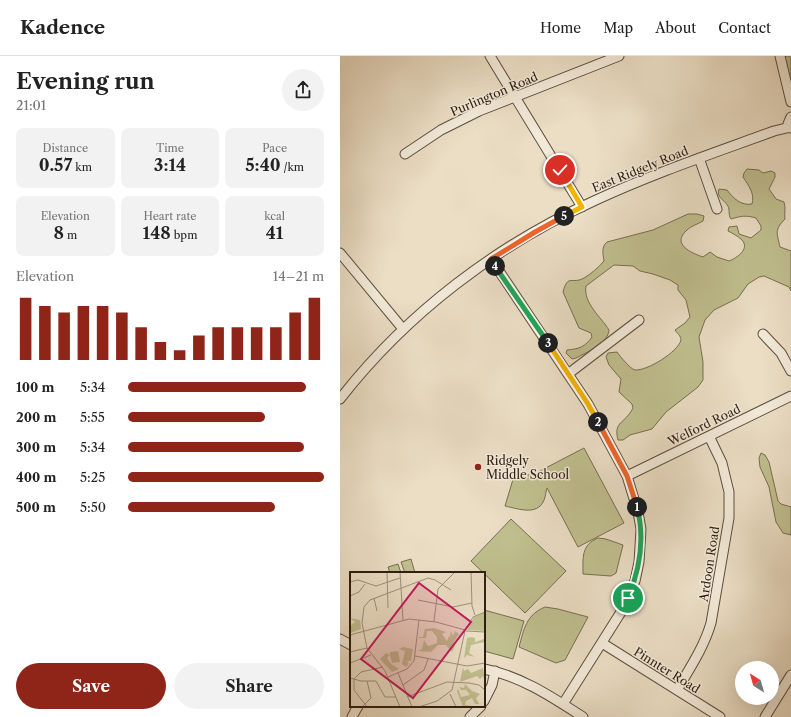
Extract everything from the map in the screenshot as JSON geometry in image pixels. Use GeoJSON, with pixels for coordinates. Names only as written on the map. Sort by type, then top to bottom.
{"type":"FeatureCollection","features":[{"type":"Feature","properties":{"kind":"street"},"geometry":{"type":"LineString","coordinates":[[490,56],[582,207]]}},
{"type":"Feature","properties":{"kind":"street","name":"Purlington Road"},"geometry":{"type":"LineString","coordinates":[[405,154],[427,138],[480,111],[619,56]]}},
{"type":"Feature","properties":{"kind":"street"},"geometry":{"type":"LineString","coordinates":[[780,56],[791,102]]}},
{"type":"Feature","properties":{"kind":"street","name":"East Ridgely Road"},"geometry":{"type":"LineString","coordinates":[[340,399],[364,370],[403,329],[435,300],[491,259],[540,229],[631,184],[790,124]]}},
{"type":"Feature","properties":{"kind":"street"},"geometry":{"type":"LineString","coordinates":[[699,158],[717,209]]}},
{"type":"Feature","properties":{"kind":"street"},"geometry":{"type":"LineString","coordinates":[[340,253],[403,329]]}},
{"type":"Feature","properties":{"kind":"street"},"geometry":{"type":"LineString","coordinates":[[491,259],[588,404],[627,476],[641,529],[639,562],[635,581],[628,598],[602,643],[563,704]]}},
{"type":"Feature","properties":{"kind":"street"},"geometry":{"type":"LineString","coordinates":[[568,374],[639,320]]}},
{"type":"Feature","properties":{"kind":"street"},"geometry":{"type":"LineString","coordinates":[[763,334],[781,353],[791,371]]}},
{"type":"Feature","properties":{"kind":"street","name":"Welford Road"},"geometry":{"type":"LineString","coordinates":[[627,476],[791,396]]}},
{"type":"Feature","properties":{"kind":"street","name":"Ardoon Road"},"geometry":{"type":"LineString","coordinates":[[677,690],[707,637],[711,623],[729,518],[729,492],[726,477],[722,463],[709,436]]}},
{"type":"Feature","properties":{"kind":"street"},"geometry":{"type":"LineString","coordinates":[[340,639],[350,644]]}},
{"type":"Feature","properties":{"kind":"street","name":"Pinnter Road"},"geometry":{"type":"LineString","coordinates":[[602,643],[720,717]]}},
{"type":"Feature","properties":{"kind":"street"},"geometry":{"type":"LineString","coordinates":[[485,669],[495,671],[520,680],[584,717]]}},
{"type":"Feature","properties":{"kind":"street"},"geometry":{"type":"LineString","coordinates":[[485,699],[492,684],[495,671]]}},
{"type":"Feature","properties":{"kind":"street"},"geometry":{"type":"LineString","coordinates":[[765,717],[791,675]]}},
{"type":"Feature","properties":{"kind":"street"},"geometry":{"type":"LineString","coordinates":[[352,717],[357,707]]}},
{"type":"Feature","properties":{"kind":"street"},"geometry":{"type":"LineString","coordinates":[[470,717],[480,707]]}},
{"type":"Feature","properties":{"kind":"shaded area"},"geometry":{"type":"Polygon","coordinates":[[[784,56],[791,56],[791,86],[784,56]]]}},
{"type":"Feature","properties":{"kind":"shaded area"},"geometry":{"type":"Polygon","coordinates":[[[747,169],[759,170],[763,173],[771,171],[775,173],[775,177],[769,189],[776,199],[784,202],[785,204],[785,219],[779,226],[777,235],[780,247],[791,251],[791,291],[789,287],[764,276],[759,277],[748,284],[738,298],[714,310],[705,320],[699,337],[703,362],[703,380],[698,387],[666,412],[652,429],[630,435],[623,440],[618,440],[618,426],[633,408],[632,404],[619,392],[621,379],[609,365],[606,357],[608,353],[617,352],[628,365],[635,370],[647,367],[661,360],[679,345],[681,340],[680,336],[675,330],[685,323],[690,317],[686,300],[678,290],[678,285],[670,280],[640,271],[633,266],[614,265],[586,286],[587,298],[593,310],[609,330],[608,335],[596,347],[572,359],[566,353],[567,350],[581,347],[592,337],[591,333],[579,328],[563,292],[565,286],[571,280],[580,280],[587,276],[604,261],[603,248],[607,242],[653,230],[688,214],[704,216],[703,221],[693,226],[683,235],[681,240],[684,247],[703,257],[710,252],[717,257],[729,261],[736,258],[744,250],[744,243],[739,237],[728,231],[729,227],[737,226],[739,234],[751,238],[761,230],[761,226],[756,218],[749,216],[731,219],[728,206],[719,196],[718,192],[719,189],[727,190],[741,203],[752,204],[752,193],[743,177],[747,169]]]}},
{"type":"Feature","properties":{"kind":"shaded area"},"geometry":{"type":"Polygon","coordinates":[[[584,448],[624,523],[578,547],[547,488],[545,497],[539,507],[522,510],[505,506],[514,476],[518,473],[541,477],[538,472],[584,448]]]}},
{"type":"Feature","properties":{"kind":"shaded area"},"geometry":{"type":"Polygon","coordinates":[[[761,453],[765,455],[769,462],[778,501],[781,504],[791,507],[791,535],[783,533],[776,522],[769,487],[760,467],[759,458],[761,453]]]}},
{"type":"Feature","properties":{"kind":"shaded area"},"geometry":{"type":"Polygon","coordinates":[[[511,519],[566,571],[525,613],[485,574],[485,572],[482,572],[471,561],[511,519]]]}},
{"type":"Feature","properties":{"kind":"shaded area"},"geometry":{"type":"Polygon","coordinates":[[[598,538],[623,545],[616,573],[611,576],[583,574],[583,557],[586,548],[588,544],[598,538]]]}},
{"type":"Feature","properties":{"kind":"shaded area"},"geometry":{"type":"Polygon","coordinates":[[[411,559],[415,572],[405,572],[401,562],[411,559]]]}},
{"type":"Feature","properties":{"kind":"shaded area"},"geometry":{"type":"Polygon","coordinates":[[[398,564],[401,572],[390,572],[388,567],[398,564]]]}},
{"type":"Feature","properties":{"kind":"shaded area"},"geometry":{"type":"Polygon","coordinates":[[[545,607],[588,617],[565,660],[556,663],[519,647],[524,629],[530,618],[545,607]]]}},
{"type":"Feature","properties":{"kind":"shaded area"},"geometry":{"type":"Polygon","coordinates":[[[485,610],[524,621],[513,659],[485,651],[485,610]]]}},
{"type":"Feature","properties":{"kind":"place","name":"Ridgely Middle School"},"geometry":{"type":"Point","coordinates":[478,467]}},
{"type":"Feature","properties":{"kind":"route"},"geometry":{"type":"LineString","coordinates":[[560,170],[582,207],[550,223],[491,259],[588,404],[627,476],[638,512],[641,529],[639,562],[635,581],[628,598]]}}]}
